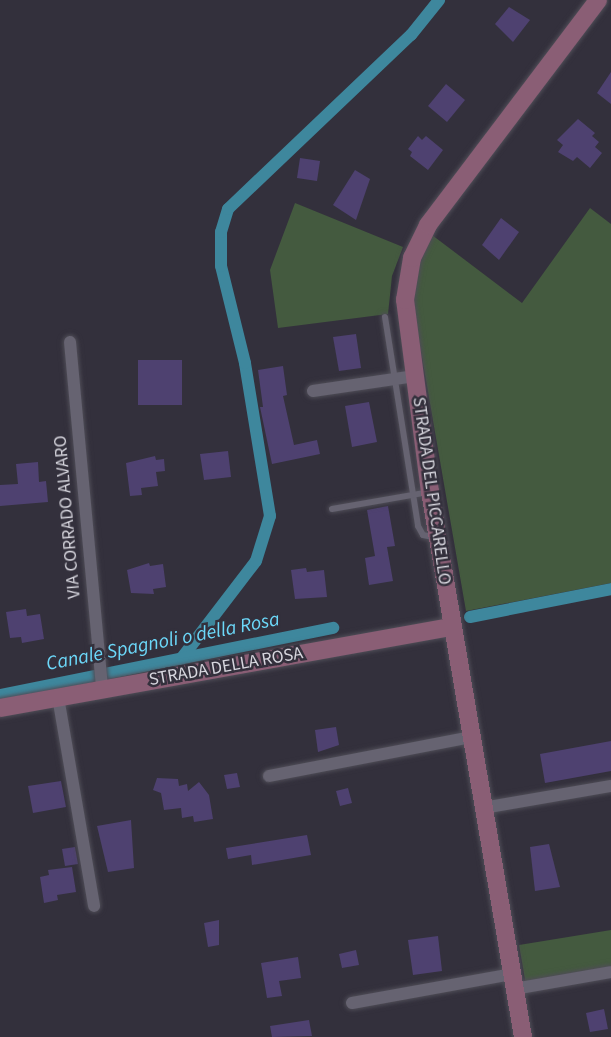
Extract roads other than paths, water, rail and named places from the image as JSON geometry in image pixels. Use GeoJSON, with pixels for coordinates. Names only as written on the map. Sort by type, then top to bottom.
{"type":"FeatureCollection","features":[{"type":"Feature","properties":{"kind":"street","name":"STRADA DEL PICCARELLO"},"geometry":{"type":"LineString","coordinates":[[522,1037],[437,537],[421,494],[415,376],[405,300],[410,265],[421,237],[598,0]]}},
{"type":"Feature","properties":{"kind":"street","name":"VIA CORRADO ALVARO"},"geometry":{"type":"LineString","coordinates":[[70,342],[102,689]]}},
{"type":"Feature","properties":{"kind":"street"},"geometry":{"type":"LineString","coordinates":[[313,391],[415,376]]}},
{"type":"Feature","properties":{"kind":"street","name":"STRADA DELLA ROSA"},"geometry":{"type":"LineString","coordinates":[[0,708],[452,627]]}},
{"type":"Feature","properties":{"kind":"street"},"geometry":{"type":"LineString","coordinates":[[58,697],[94,906]]}},
{"type":"Feature","properties":{"kind":"street"},"geometry":{"type":"LineString","coordinates":[[269,776],[471,737]]}},
{"type":"Feature","properties":{"kind":"street"},"geometry":{"type":"LineString","coordinates":[[483,808],[611,786]]}},
{"type":"Feature","properties":{"kind":"street"},"geometry":{"type":"LineString","coordinates":[[352,1003],[513,981],[611,972]]}},
{"type":"Feature","properties":{"kind":"lane"},"geometry":{"type":"LineString","coordinates":[[332,509],[421,494],[394,379],[385,317]]}},
{"type":"Feature","properties":{"kind":"waterway"},"geometry":{"type":"LineString","coordinates":[[181,659],[256,561],[270,516],[245,363],[221,266],[221,232],[228,209],[411,35],[439,0]]}},
{"type":"Feature","properties":{"kind":"waterway","name":"Canale Spagnoli o della Rosa"},"geometry":{"type":"LineString","coordinates":[[470,617],[611,589]]}},
{"type":"Feature","properties":{"kind":"waterway","name":"Canale Spagnoli o della Rosa"},"geometry":{"type":"LineString","coordinates":[[0,695],[333,628]]}}]}
